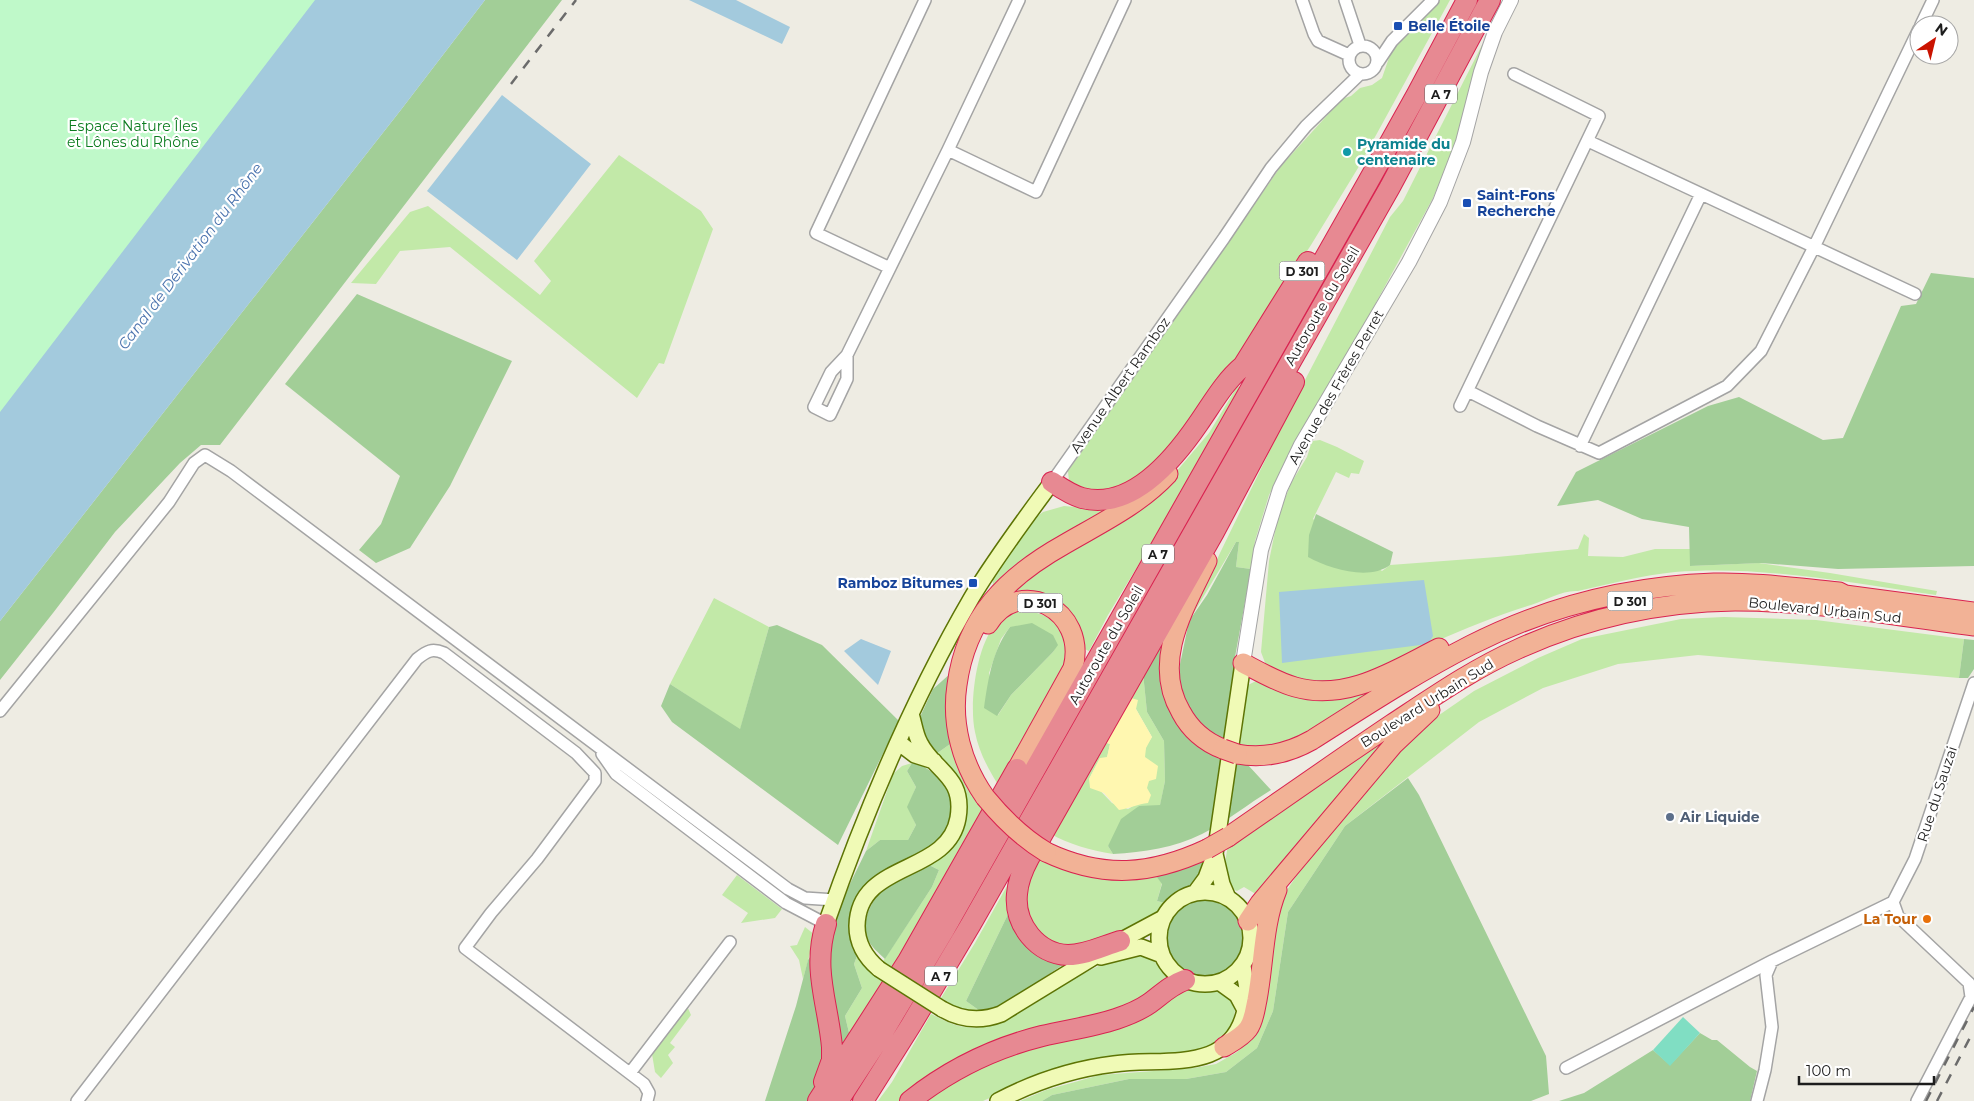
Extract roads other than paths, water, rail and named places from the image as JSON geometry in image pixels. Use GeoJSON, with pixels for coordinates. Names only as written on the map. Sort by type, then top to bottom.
{"type":"FeatureCollection","features":[{"type":"Feature","properties":{"kind":"highway","name":"Autoroute du Soleil"},"geometry":{"type":"LineString","coordinates":[[838,1101],[880,1037],[944,930],[1368,182],[1467,0]]}},
{"type":"Feature","properties":{"kind":"highway","name":"Autoroute du Soleil"},"geometry":{"type":"LineString","coordinates":[[863,1101],[912,1025],[971,924],[1390,187],[1490,0]]}},
{"type":"Feature","properties":{"kind":"highway","name":"D 301"},"geometry":{"type":"LineString","coordinates":[[1368,182],[1348,198],[1202,433],[1166,476],[1141,498],[1118,514],[1063,544],[1035,562],[1002,590],[982,614],[972,632],[963,655],[955,708],[963,753],[972,775],[987,792],[1049,847],[1090,857],[1128,860],[1159,857],[1218,839],[1452,669],[1500,642],[1549,622],[1617,603],[1653,596],[1695,592],[1759,590],[1838,597],[1845,595]]}},
{"type":"Feature","properties":{"kind":"highway"},"geometry":{"type":"LineString","coordinates":[[1120,941],[1074,955],[1058,953],[1045,948],[1029,935],[1020,918],[1016,900],[1020,879],[1029,858],[1241,482],[1387,211],[1390,187]]}},
{"type":"Feature","properties":{"kind":"highway"},"geometry":{"type":"LineString","coordinates":[[1052,482],[1076,496],[1094,500],[1118,497],[1136,488],[1153,476],[1173,456],[1232,376],[1243,366]]}},
{"type":"Feature","properties":{"kind":"highway"},"geometry":{"type":"LineString","coordinates":[[1241,482],[1239,496],[1180,620],[1171,643],[1169,660],[1172,690],[1182,715],[1205,739],[1230,752],[1262,756],[1296,748],[1413,677],[1472,645],[1524,622],[1576,604],[1668,587],[1714,584],[1779,586],[1839,592],[1845,595]]}},
{"type":"Feature","properties":{"kind":"highway"},"geometry":{"type":"LineString","coordinates":[[1243,663],[1271,678],[1296,687],[1324,692],[1343,690],[1377,679],[1464,637],[1522,613],[1578,595],[1624,585],[1682,578],[1735,576],[1835,587],[1845,595]]}},
{"type":"Feature","properties":{"kind":"highway","name":"Boulevard Urbain Sud"},"geometry":{"type":"LineString","coordinates":[[1845,595],[1972,619]]}},
{"type":"Feature","properties":{"kind":"highway","name":"D 301"},"geometry":{"type":"LineString","coordinates":[[987,792],[968,730],[966,696],[970,669],[981,637],[998,610],[1016,602],[1034,602],[1048,606],[1058,612],[1068,623],[1074,638],[1074,661],[1067,680],[1016,769]]}},
{"type":"Feature","properties":{"kind":"highway","name":"Boulevard Urbain Sud"},"geometry":{"type":"LineString","coordinates":[[1218,839],[1437,694],[1492,661],[1532,642],[1580,625],[1635,612],[1692,604],[1735,602],[1788,604],[1972,619]]}},
{"type":"Feature","properties":{"kind":"highway"},"geometry":{"type":"LineString","coordinates":[[1248,921],[1282,878],[1408,730],[1423,715],[1492,661]]}},
{"type":"Feature","properties":{"kind":"highway"},"geometry":{"type":"LineString","coordinates":[[818,1101],[908,961],[1016,769]]}},
{"type":"Feature","properties":{"kind":"highway"},"geometry":{"type":"LineString","coordinates":[[1224,1048],[1241,1037],[1249,1028],[1253,1018],[1260,986],[1270,912],[1282,878]]}},
{"type":"Feature","properties":{"kind":"highway"},"geometry":{"type":"LineString","coordinates":[[812,1101],[825,1080],[832,1060],[832,1042],[823,995],[820,966],[821,944],[826,924]]}},
{"type":"Feature","properties":{"kind":"highway"},"geometry":{"type":"LineString","coordinates":[[910,1101],[950,1073],[981,1057],[1028,1040],[1116,1019],[1143,1007],[1175,984],[1185,980]]}},
{"type":"Feature","properties":{"kind":"main road","name":"Avenue Albert Ramboz"},"geometry":{"type":"LineString","coordinates":[[826,924],[888,766],[920,692],[1000,553],[1052,482]]}},
{"type":"Feature","properties":{"kind":"main road","name":"Avenue des Frères Perret"},"geometry":{"type":"LineString","coordinates":[[1218,839],[1243,663]]}},
{"type":"Feature","properties":{"kind":"main road"},"geometry":{"type":"LineString","coordinates":[[911,714],[918,750]]}},
{"type":"Feature","properties":{"kind":"main road"},"geometry":{"type":"LineString","coordinates":[[900,739],[918,750],[947,774],[955,790],[959,807],[956,823],[949,838],[939,849],[921,861],[887,877],[872,889],[864,900],[858,918],[858,936],[865,954],[879,969],[953,1015],[972,1020],[995,1016],[1012,1009],[1064,974],[1163,918]]}},
{"type":"Feature","properties":{"kind":"main road"},"geometry":{"type":"LineString","coordinates":[[888,766],[918,750]]}},
{"type":"Feature","properties":{"kind":"main road"},"geometry":{"type":"LineString","coordinates":[[1195,893],[1206,878],[1218,839]]}},
{"type":"Feature","properties":{"kind":"main road"},"geometry":{"type":"LineString","coordinates":[[1218,839],[1222,884],[1228,898]]}},
{"type":"Feature","properties":{"kind":"main road"},"geometry":{"type":"LineString","coordinates":[[1212,892],[1228,898],[1238,906],[1248,921],[1251,940],[1249,953],[1243,965],[1232,975],[1219,982],[1202,984],[1185,980],[1171,970],[1162,955],[1158,936],[1163,918],[1174,903],[1184,896],[1212,892]]}},
{"type":"Feature","properties":{"kind":"main road"},"geometry":{"type":"LineString","coordinates":[[1090,960],[1136,948],[1145,948],[1162,955]]}},
{"type":"Feature","properties":{"kind":"main road"},"geometry":{"type":"LineString","coordinates":[[998,1101],[1032,1085],[1087,1068],[1128,1062],[1193,1059],[1208,1056],[1224,1048],[1240,1028],[1245,1010],[1248,996],[1243,965]]}},
{"type":"Feature","properties":{"kind":"main road"},"geometry":{"type":"LineString","coordinates":[[1219,982],[1237,995],[1245,1010]]}},
{"type":"Feature","properties":{"kind":"street"},"geometry":{"type":"LineString","coordinates":[[890,268],[816,233],[926,0]]}},
{"type":"Feature","properties":{"kind":"street"},"geometry":{"type":"LineString","coordinates":[[847,355],[847,378],[830,415],[814,407],[832,372],[847,355],[948,150],[1019,0]]}},
{"type":"Feature","properties":{"kind":"street"},"geometry":{"type":"LineString","coordinates":[[948,150],[1036,192],[1125,0]]}},
{"type":"Feature","properties":{"kind":"street"},"geometry":{"type":"LineString","coordinates":[[1302,0],[1318,41],[1349,55]]}},
{"type":"Feature","properties":{"kind":"street"},"geometry":{"type":"LineString","coordinates":[[1345,0],[1366,46],[1376,53],[1378,62]]}},
{"type":"Feature","properties":{"kind":"street"},"geometry":{"type":"LineString","coordinates":[[1392,41],[1354,49],[1349,55],[1349,60],[1356,71],[1364,74],[1373,70],[1392,41],[1433,0]]}},
{"type":"Feature","properties":{"kind":"street","name":"Avenue des Frères Perret"},"geometry":{"type":"LineString","coordinates":[[1243,663],[1261,550],[1280,489],[1301,445],[1409,262],[1440,202],[1463,142],[1481,72],[1495,32],[1511,0]]}},
{"type":"Feature","properties":{"kind":"street"},"geometry":{"type":"LineString","coordinates":[[1926,15],[1933,0]]}},
{"type":"Feature","properties":{"kind":"street"},"geometry":{"type":"LineString","coordinates":[[1468,391],[1580,446],[1599,453],[1727,386],[1761,351],[1909,50]]}},
{"type":"Feature","properties":{"kind":"street","name":"Avenue Albert Ramboz"},"geometry":{"type":"LineString","coordinates":[[1052,482],[1271,168],[1306,126],[1340,92],[1356,71]]}},
{"type":"Feature","properties":{"kind":"street"},"geometry":{"type":"LineString","coordinates":[[1460,406],[1599,116],[1514,74]]}},
{"type":"Feature","properties":{"kind":"street"},"geometry":{"type":"LineString","coordinates":[[1588,141],[1915,294]]}},
{"type":"Feature","properties":{"kind":"street"},"geometry":{"type":"LineString","coordinates":[[1580,446],[1701,194]]}},
{"type":"Feature","properties":{"kind":"street"},"geometry":{"type":"LineString","coordinates":[[0,711],[169,502],[194,463],[205,455],[239,477],[797,895],[810,899],[835,900]]}},
{"type":"Feature","properties":{"kind":"street"},"geometry":{"type":"LineString","coordinates":[[77,1101],[417,659],[428,651],[436,650],[444,653],[576,753],[595,773],[595,781],[537,858],[491,913],[465,948],[644,1084],[649,1093],[647,1101]]}},
{"type":"Feature","properties":{"kind":"street","name":"Rue du Sauzai"},"geometry":{"type":"LineString","coordinates":[[1893,902],[1915,859],[1974,683]]}},
{"type":"Feature","properties":{"kind":"street"},"geometry":{"type":"LineString","coordinates":[[595,745],[616,774],[786,903],[826,924]]}},
{"type":"Feature","properties":{"kind":"street"},"geometry":{"type":"LineString","coordinates":[[1566,1068],[1772,961],[1893,902],[1898,916],[1970,983],[1971,997],[1917,1101]]}},
{"type":"Feature","properties":{"kind":"street"},"geometry":{"type":"LineString","coordinates":[[630,1073],[730,942]]}},
{"type":"Feature","properties":{"kind":"street"},"geometry":{"type":"LineString","coordinates":[[1757,1101],[1765,1070],[1772,1027],[1766,975],[1772,961]]}},
{"type":"Feature","properties":{"kind":"water","name":"Canal de Dérivation du Rhône"},"geometry":{"type":"Polygon","coordinates":[[[315,0],[485,0],[0,621],[0,412],[315,0]]]}},
{"type":"Feature","properties":{"kind":"water"},"geometry":{"type":"Polygon","coordinates":[[[689,0],[736,0],[790,27],[782,44],[689,0]]]}},
{"type":"Feature","properties":{"kind":"water"},"geometry":{"type":"Polygon","coordinates":[[[502,95],[591,164],[517,260],[427,191],[502,95]]]}},
{"type":"Feature","properties":{"kind":"water"},"geometry":{"type":"Polygon","coordinates":[[[1424,580],[1433,636],[1428,644],[1282,663],[1279,592],[1424,580]]]}},
{"type":"Feature","properties":{"kind":"water"},"geometry":{"type":"Polygon","coordinates":[[[861,639],[891,651],[878,685],[844,651],[861,639]]]}},
{"type":"Feature","properties":{"kind":"railway"},"geometry":{"type":"LineString","coordinates":[[511,84],[576,0]]}},
{"type":"Feature","properties":{"kind":"railway"},"geometry":{"type":"LineString","coordinates":[[1926,1101],[1974,1007]]}},
{"type":"Feature","properties":{"kind":"railway"},"geometry":{"type":"LineString","coordinates":[[1937,1101],[1974,1030]]}},
{"type":"Feature","properties":{"kind":"place","name":"Belle Étoile"},"geometry":{"type":"Point","coordinates":[1398,26]}},
{"type":"Feature","properties":{"kind":"place","name":"Pyramide du centenaire"},"geometry":{"type":"Point","coordinates":[1347,152]}},
{"type":"Feature","properties":{"kind":"place","name":"Saint-Fons Recherche"},"geometry":{"type":"Point","coordinates":[1467,203]}},
{"type":"Feature","properties":{"kind":"place","name":"Ramboz Bitumes"},"geometry":{"type":"Point","coordinates":[973,583]}},
{"type":"Feature","properties":{"kind":"place","name":"Air Liquide"},"geometry":{"type":"Point","coordinates":[1670,817]}},
{"type":"Feature","properties":{"kind":"place","name":"La Tour"},"geometry":{"type":"Point","coordinates":[1927,919]}},
{"type":"Feature","properties":{"kind":"park label","name":"Espace Nature Îles et Lônes du Rhône"},"geometry":{"type":"Point","coordinates":[133,134]}}]}
